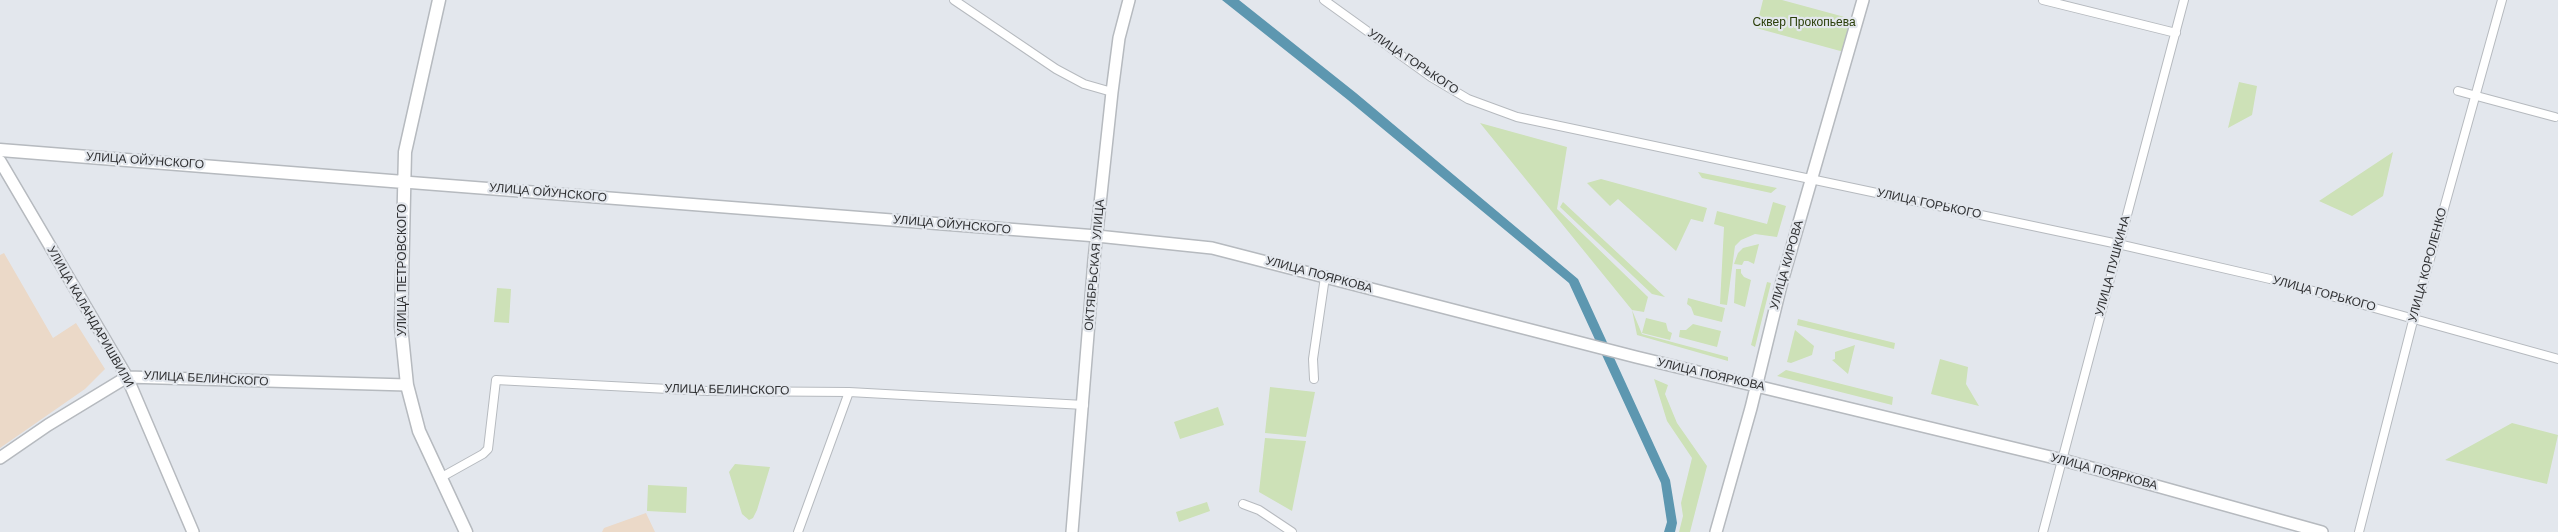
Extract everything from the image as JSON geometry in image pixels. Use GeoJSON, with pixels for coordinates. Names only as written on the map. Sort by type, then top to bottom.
{"type":"FeatureCollection","features":[{"type":"Feature","properties":{"kind":"main road","name":"УЛИЦА ПЕТРОВСКОГО"},"geometry":{"type":"LineString","coordinates":[[439,0],[407,141],[404,182],[401,326],[407,385],[420,431],[466,532]]}},
{"type":"Feature","properties":{"kind":"main road","name":"ОКТЯБРЬСКАЯ УЛИЦА"},"geometry":{"type":"LineString","coordinates":[[1072,532],[1097,236],[1112,92],[1119,38],[1129,0]]}},
{"type":"Feature","properties":{"kind":"main road","name":"УЛИЦА КИРОВА"},"geometry":{"type":"LineString","coordinates":[[1716,532],[1756,386],[1781,285],[1863,0]]}},
{"type":"Feature","properties":{"kind":"main road","name":"УЛИЦА ОЙУНСКОГО"},"geometry":{"type":"LineString","coordinates":[[0,150],[1097,236]]}},
{"type":"Feature","properties":{"kind":"main road","name":"УЛИЦА КАЛАНДАРИШВИЛИ"},"geometry":{"type":"LineString","coordinates":[[0,162],[126,377],[193,532]]}},
{"type":"Feature","properties":{"kind":"main road","name":"УЛИЦА ПОЯРКОВА"},"geometry":{"type":"LineString","coordinates":[[1097,236],[1212,248],[1636,357],[2063,460],[2322,532]]}},
{"type":"Feature","properties":{"kind":"main road","name":"УЛИЦА БЕЛИНСКОГО"},"geometry":{"type":"LineString","coordinates":[[0,458],[48,425],[126,377],[407,385]]}},
{"type":"Feature","properties":{"kind":"street"},"geometry":{"type":"LineString","coordinates":[[954,0],[1056,69],[1084,84],[1112,92]]}},
{"type":"Feature","properties":{"kind":"street","name":"УЛИЦА ГОРЬКОГО"},"geometry":{"type":"LineString","coordinates":[[1324,0],[1431,77],[1489,108],[1516,117],[1812,178],[2270,279],[2558,359]]}},
{"type":"Feature","properties":{"kind":"street"},"geometry":{"type":"LineString","coordinates":[[2043,0],[2176,33]]}},
{"type":"Feature","properties":{"kind":"street","name":"УЛИЦА ПУШКИНА"},"geometry":{"type":"LineString","coordinates":[[2043,532],[2184,0]]}},
{"type":"Feature","properties":{"kind":"street","name":"УЛИЦА КОРОЛЕНКО"},"geometry":{"type":"LineString","coordinates":[[2359,532],[2414,318],[2477,96],[2502,0]]}},
{"type":"Feature","properties":{"kind":"street"},"geometry":{"type":"LineString","coordinates":[[2458,91],[2555,117]]}},
{"type":"Feature","properties":{"kind":"street"},"geometry":{"type":"LineString","coordinates":[[1314,379],[1313,359],[1325,277]]}},
{"type":"Feature","properties":{"kind":"street","name":"УЛИЦА БЕЛИНСКОГО"},"geometry":{"type":"LineString","coordinates":[[440,478],[483,454],[488,449],[496,380],[707,391],[849,392],[1084,405]]}},
{"type":"Feature","properties":{"kind":"street"},"geometry":{"type":"LineString","coordinates":[[798,532],[849,392]]}},
{"type":"Feature","properties":{"kind":"street"},"geometry":{"type":"LineString","coordinates":[[1242,504],[1259,510],[1292,532]]}},
{"type":"Feature","properties":{"kind":"shaded area"},"geometry":{"type":"Polygon","coordinates":[[[4,253],[53,338],[76,323],[105,369],[85,389],[0,448],[0,255],[4,253]]]}},
{"type":"Feature","properties":{"kind":"shaded area"},"geometry":{"type":"Polygon","coordinates":[[[646,513],[655,532],[602,532],[604,528],[646,513]]]}},
{"type":"Feature","properties":{"kind":"green space","name":"Сквер Прокопьева"},"geometry":{"type":"Polygon","coordinates":[[[1763,0],[1782,0],[1852,19],[1844,52],[1756,28],[1763,0]]]}},
{"type":"Feature","properties":{"kind":"green space"},"geometry":{"type":"Polygon","coordinates":[[[2239,82],[2257,86],[2252,115],[2228,128],[2239,82]]]}},
{"type":"Feature","properties":{"kind":"green space"},"geometry":{"type":"Polygon","coordinates":[[[1480,123],[1567,147],[1557,209],[1648,297],[1644,312],[1632,310],[1480,123]]]}},
{"type":"Feature","properties":{"kind":"green space"},"geometry":{"type":"Polygon","coordinates":[[[2393,152],[2383,196],[2352,216],[2319,201],[2393,152]]]}},
{"type":"Feature","properties":{"kind":"green space"},"geometry":{"type":"Polygon","coordinates":[[[1698,172],[1777,188],[1771,193],[1702,178],[1698,172]]]}},
{"type":"Feature","properties":{"kind":"green space"},"geometry":{"type":"Polygon","coordinates":[[[1601,179],[1707,208],[1703,222],[1691,219],[1676,251],[1618,199],[1610,206],[1587,183],[1601,179]]]}},
{"type":"Feature","properties":{"kind":"green space"},"geometry":{"type":"Polygon","coordinates":[[[1563,202],[1665,297],[1652,294],[1560,207],[1563,202]]]}},
{"type":"Feature","properties":{"kind":"green space"},"geometry":{"type":"Polygon","coordinates":[[[1773,202],[1786,206],[1777,237],[1755,234],[1741,240],[1735,246],[1727,305],[1720,304],[1724,227],[1714,224],[1717,211],[1767,224],[1773,202]]]}},
{"type":"Feature","properties":{"kind":"green space"},"geometry":{"type":"Polygon","coordinates":[[[1759,244],[1754,264],[1744,261],[1742,265],[1734,264],[1738,253],[1743,248],[1759,244]]]}},
{"type":"Feature","properties":{"kind":"green space"},"geometry":{"type":"Polygon","coordinates":[[[1736,269],[1741,269],[1744,277],[1751,280],[1745,307],[1734,303],[1736,269]]]}},
{"type":"Feature","properties":{"kind":"green space"},"geometry":{"type":"Polygon","coordinates":[[[1767,282],[1771,283],[1755,347],[1751,345],[1767,282]]]}},
{"type":"Feature","properties":{"kind":"green space"},"geometry":{"type":"Polygon","coordinates":[[[497,288],[511,289],[509,323],[494,322],[497,288]]]}},
{"type":"Feature","properties":{"kind":"green space"},"geometry":{"type":"Polygon","coordinates":[[[1688,298],[1725,308],[1722,322],[1694,315],[1691,307],[1687,304],[1688,298]]]}},
{"type":"Feature","properties":{"kind":"green space"},"geometry":{"type":"Polygon","coordinates":[[[1632,310],[1642,334],[1728,357],[1728,361],[1637,335],[1632,310]]]}},
{"type":"Feature","properties":{"kind":"green space"},"geometry":{"type":"Polygon","coordinates":[[[1646,318],[1666,323],[1668,331],[1672,333],[1670,340],[1642,333],[1646,318]]]}},
{"type":"Feature","properties":{"kind":"green space"},"geometry":{"type":"Polygon","coordinates":[[[1798,319],[1895,343],[1894,349],[1797,325],[1798,319]]]}},
{"type":"Feature","properties":{"kind":"green space"},"geometry":{"type":"Polygon","coordinates":[[[1693,324],[1721,331],[1717,347],[1679,337],[1680,330],[1686,330],[1693,324]]]}},
{"type":"Feature","properties":{"kind":"green space"},"geometry":{"type":"Polygon","coordinates":[[[1795,330],[1814,346],[1812,355],[1791,363],[1787,362],[1795,330]]]}},
{"type":"Feature","properties":{"kind":"green space"},"geometry":{"type":"Polygon","coordinates":[[[1855,345],[1848,374],[1832,360],[1835,359],[1835,352],[1855,345]]]}},
{"type":"Feature","properties":{"kind":"green space"},"geometry":{"type":"Polygon","coordinates":[[[1940,359],[1968,367],[1966,384],[1979,406],[1931,394],[1940,359]]]}},
{"type":"Feature","properties":{"kind":"green space"},"geometry":{"type":"Polygon","coordinates":[[[1786,370],[1893,397],[1892,405],[1777,376],[1786,370]]]}},
{"type":"Feature","properties":{"kind":"green space"},"geometry":{"type":"Polygon","coordinates":[[[1654,379],[1668,385],[1665,394],[1677,423],[1707,466],[1690,532],[1679,532],[1683,516],[1681,503],[1692,458],[1667,421],[1654,379]]]}},
{"type":"Feature","properties":{"kind":"green space"},"geometry":{"type":"Polygon","coordinates":[[[1270,387],[1315,392],[1306,437],[1265,433],[1270,387]]]}},
{"type":"Feature","properties":{"kind":"green space"},"geometry":{"type":"Polygon","coordinates":[[[1218,407],[1224,425],[1180,439],[1174,422],[1218,407]]]}},
{"type":"Feature","properties":{"kind":"green space"},"geometry":{"type":"Polygon","coordinates":[[[2512,423],[2558,435],[2547,484],[2445,460],[2512,423]]]}},
{"type":"Feature","properties":{"kind":"green space"},"geometry":{"type":"Polygon","coordinates":[[[1265,438],[1306,441],[1292,511],[1259,492],[1265,438]]]}},
{"type":"Feature","properties":{"kind":"green space"},"geometry":{"type":"Polygon","coordinates":[[[735,464],[770,467],[757,510],[753,518],[749,520],[742,514],[729,472],[735,464]]]}},
{"type":"Feature","properties":{"kind":"green space"},"geometry":{"type":"Polygon","coordinates":[[[648,485],[687,487],[686,513],[647,511],[648,485]]]}},
{"type":"Feature","properties":{"kind":"green space"},"geometry":{"type":"Polygon","coordinates":[[[1207,502],[1210,511],[1179,522],[1176,512],[1207,502]]]}},
{"type":"Feature","properties":{"kind":"water"},"geometry":{"type":"Polygon","coordinates":[[[1222,0],[1239,0],[1356,93],[1578,279],[1670,480],[1677,523],[1675,532],[1664,532],[1667,522],[1661,483],[1569,283],[1348,100],[1222,0]]]}}]}
